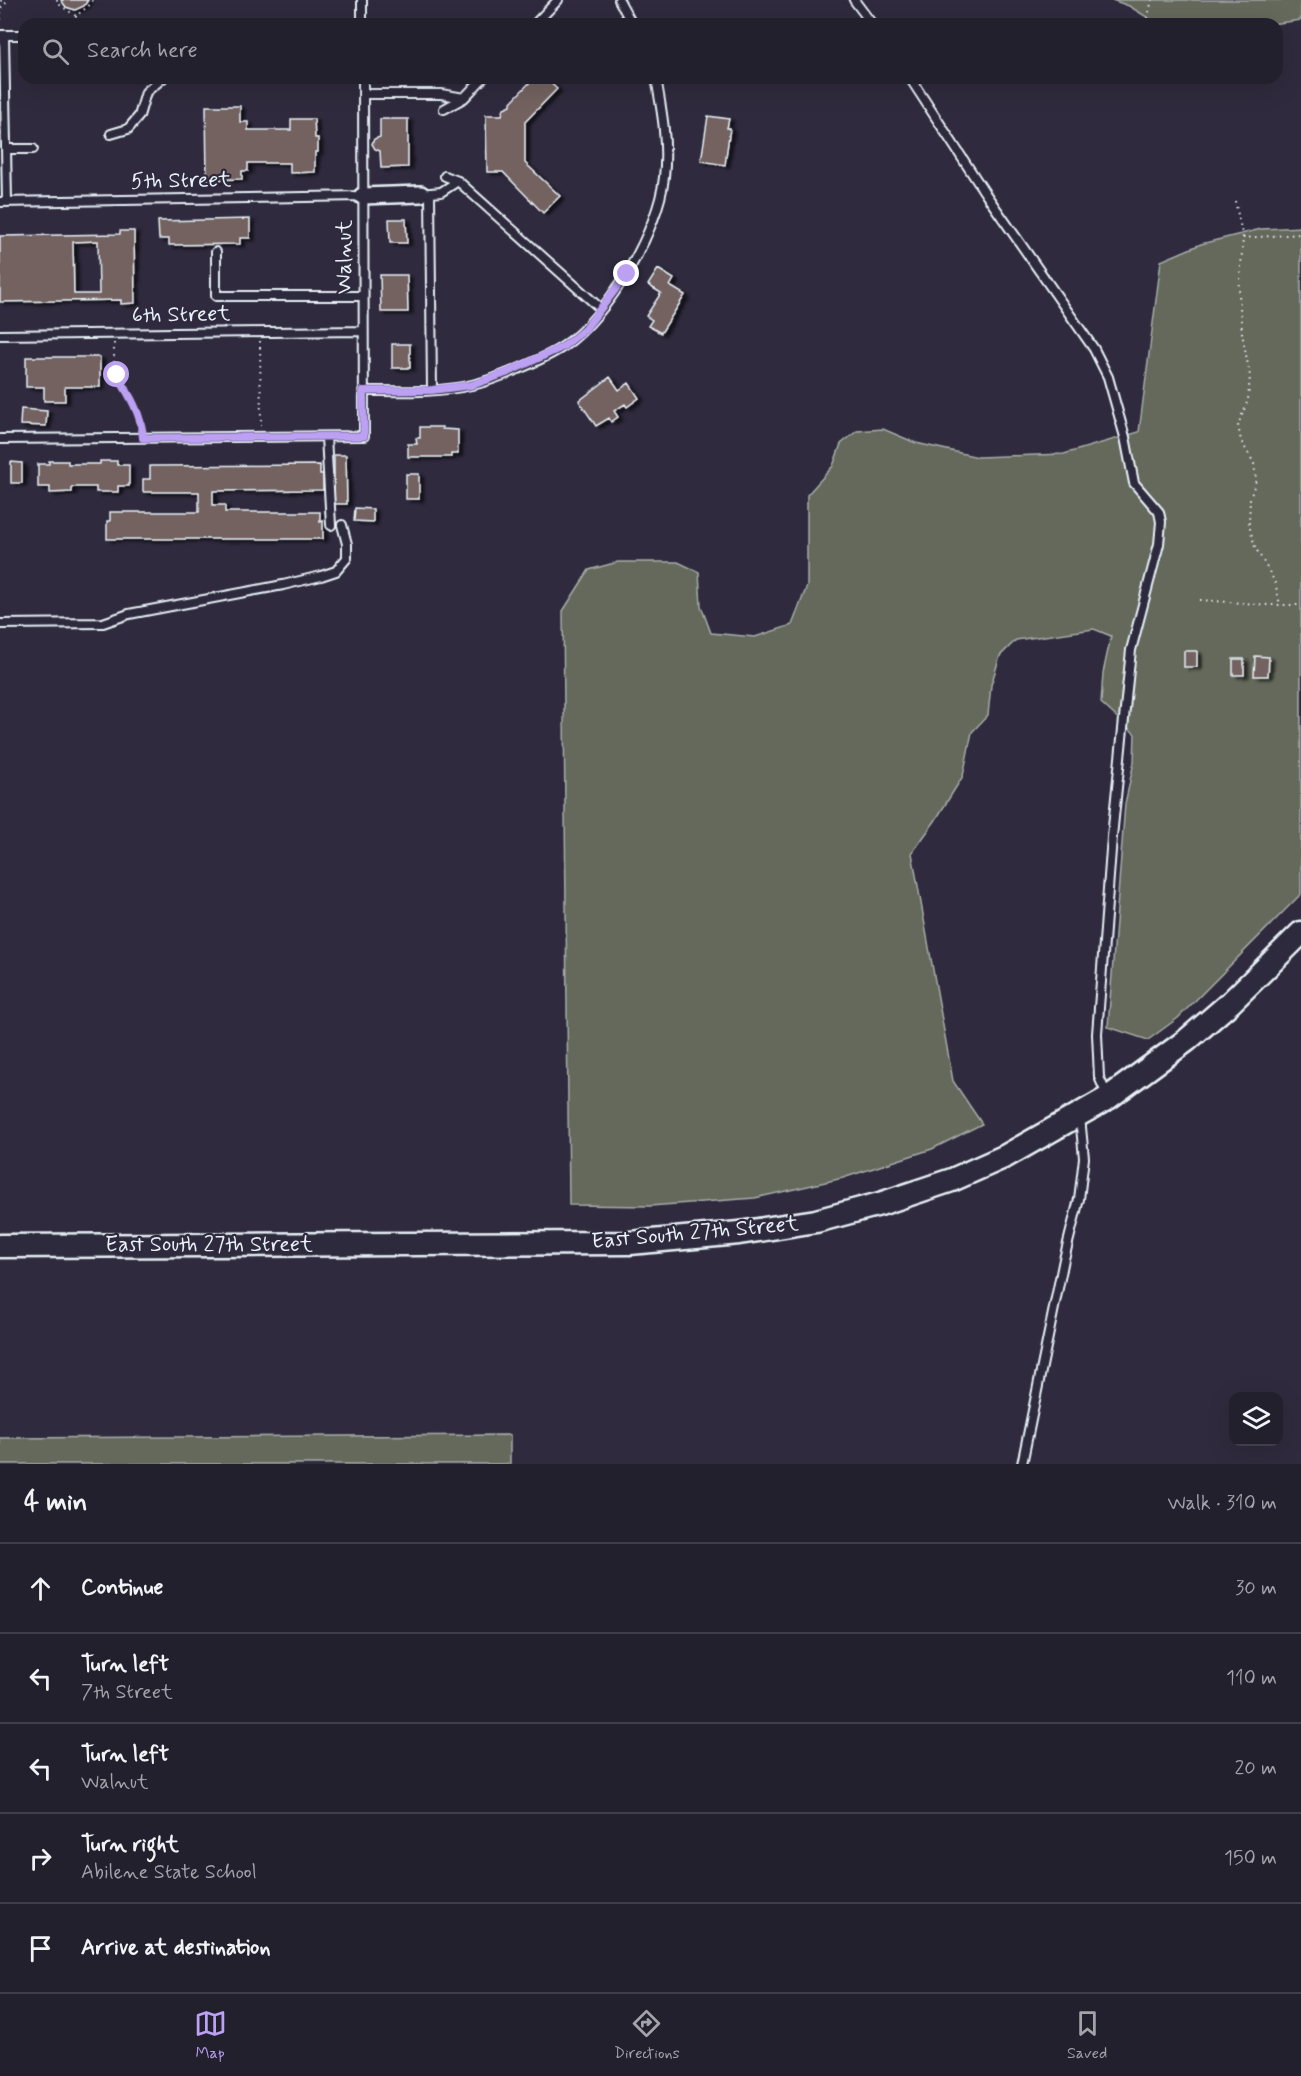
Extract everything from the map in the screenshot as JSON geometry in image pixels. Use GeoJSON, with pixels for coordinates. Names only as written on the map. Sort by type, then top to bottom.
{"type":"FeatureCollection","features":[{"type":"Feature","properties":{"kind":"main road","name":"East South 27th Street"},"geometry":{"type":"LineString","coordinates":[[0,1246],[630,1244],[739,1233],[816,1221],[880,1204],[952,1180],[1006,1156],[1080,1115],[1108,1098],[1187,1040],[1231,1002],[1301,933]]}},
{"type":"Feature","properties":{"kind":"street"},"geometry":{"type":"LineString","coordinates":[[362,196],[426,194]]}},
{"type":"Feature","properties":{"kind":"lane"},"geometry":{"type":"LineString","coordinates":[[362,0],[362,18]]}},
{"type":"Feature","properties":{"kind":"lane"},"geometry":{"type":"LineString","coordinates":[[541,18],[558,0]]}},
{"type":"Feature","properties":{"kind":"lane"},"geometry":{"type":"LineString","coordinates":[[619,0],[629,18]]}},
{"type":"Feature","properties":{"kind":"lane"},"geometry":{"type":"LineString","coordinates":[[854,0],[868,18]]}},
{"type":"Feature","properties":{"kind":"lane"},"geometry":{"type":"LineString","coordinates":[[3,202],[6,149],[2,35],[18,35]]}},
{"type":"Feature","properties":{"kind":"lane"},"geometry":{"type":"LineString","coordinates":[[111,134],[128,129],[139,116],[146,92],[156,84]]}},
{"type":"Feature","properties":{"kind":"lane","name":"Walnut"},"geometry":{"type":"LineString","coordinates":[[326,437],[364,436],[363,84]]}},
{"type":"Feature","properties":{"kind":"lane"},"geometry":{"type":"LineString","coordinates":[[444,109],[464,98],[477,84]]}},
{"type":"Feature","properties":{"kind":"lane"},"geometry":{"type":"LineString","coordinates":[[363,391],[432,390],[472,385],[538,359],[564,346],[585,329],[627,274],[645,242],[664,179],[665,141],[657,84]]}},
{"type":"Feature","properties":{"kind":"lane"},"geometry":{"type":"LineString","coordinates":[[914,84],[985,193],[1094,349],[1108,377],[1125,436],[1134,483],[1160,512],[1159,544],[1131,650],[1112,848],[1096,1034],[1099,1077],[1108,1098]]}},
{"type":"Feature","properties":{"kind":"lane"},"geometry":{"type":"LineString","coordinates":[[363,94],[441,94],[464,98]]}},
{"type":"Feature","properties":{"kind":"lane"},"geometry":{"type":"LineString","coordinates":[[6,149],[33,149]]}},
{"type":"Feature","properties":{"kind":"lane"},"geometry":{"type":"LineString","coordinates":[[445,176],[458,181],[601,309]]}},
{"type":"Feature","properties":{"kind":"lane"},"geometry":{"type":"LineString","coordinates":[[432,390],[426,194],[445,190],[458,181]]}},
{"type":"Feature","properties":{"kind":"lane","name":"5th Street"},"geometry":{"type":"LineString","coordinates":[[3,202],[362,196]]}},
{"type":"Feature","properties":{"kind":"lane"},"geometry":{"type":"LineString","coordinates":[[216,252],[216,296],[363,296]]}},
{"type":"Feature","properties":{"kind":"lane","name":"6th Street"},"geometry":{"type":"LineString","coordinates":[[0,335],[363,331]]}},
{"type":"Feature","properties":{"kind":"lane"},"geometry":{"type":"LineString","coordinates":[[0,439],[326,437],[331,525]]}},
{"type":"Feature","properties":{"kind":"lane"},"geometry":{"type":"LineString","coordinates":[[0,624],[103,623],[129,614],[321,576],[336,571],[347,558],[347,544],[342,525]]}},
{"type":"Feature","properties":{"kind":"lane"},"geometry":{"type":"LineString","coordinates":[[1022,1464],[1064,1258],[1079,1199],[1084,1158],[1080,1115]]}},
{"type":"Feature","properties":{"kind":"path"},"geometry":{"type":"LineString","coordinates":[[0,0],[2,35]]}},
{"type":"Feature","properties":{"kind":"path"},"geometry":{"type":"LineString","coordinates":[[1,8],[9,0]]}},
{"type":"Feature","properties":{"kind":"path"},"geometry":{"type":"LineString","coordinates":[[57,0],[57,3],[76,16],[92,3],[92,0]]}},
{"type":"Feature","properties":{"kind":"path"},"geometry":{"type":"LineString","coordinates":[[1148,18],[1152,0]]}},
{"type":"Feature","properties":{"kind":"path"},"geometry":{"type":"LineString","coordinates":[[1235,201],[1243,238],[1239,294],[1242,333],[1250,376],[1248,400],[1238,425],[1240,441],[1254,463],[1256,480],[1250,499],[1249,525],[1255,547],[1275,582],[1280,605]]}},
{"type":"Feature","properties":{"kind":"path"},"geometry":{"type":"LineString","coordinates":[[1243,238],[1301,234]]}},
{"type":"Feature","properties":{"kind":"path"},"geometry":{"type":"LineString","coordinates":[[260,332],[261,437]]}},
{"type":"Feature","properties":{"kind":"path"},"geometry":{"type":"LineString","coordinates":[[114,334],[114,371],[132,400],[139,417],[143,438]]}},
{"type":"Feature","properties":{"kind":"path"},"geometry":{"type":"LineString","coordinates":[[1200,600],[1301,605]]}},
{"type":"Feature","properties":{"kind":"green space"},"geometry":{"type":"Polygon","coordinates":[[[1112,0],[1301,0],[1301,20],[1283,22],[1283,18],[1148,18],[1129,6],[1112,0]]]}},
{"type":"Feature","properties":{"kind":"green space"},"geometry":{"type":"Polygon","coordinates":[[[1301,227],[1301,894],[1178,1018],[1148,1040],[1108,1027],[1125,804],[1134,762],[1135,734],[1101,703],[1103,673],[1111,636],[1094,629],[1016,640],[1000,656],[991,685],[988,715],[972,732],[963,776],[912,853],[953,1081],[982,1124],[932,1149],[843,1178],[755,1198],[650,1206],[569,1205],[563,611],[589,570],[618,562],[678,562],[699,572],[701,606],[711,633],[755,637],[792,625],[807,586],[807,495],[833,466],[841,444],[857,431],[883,429],[916,443],[978,457],[1064,454],[1139,432],[1161,261],[1201,244],[1261,229],[1301,227]]]}},
{"type":"Feature","properties":{"kind":"green space"},"geometry":{"type":"Polygon","coordinates":[[[510,1435],[510,1464],[0,1464],[0,1438],[510,1435]]]}},
{"type":"Feature","properties":{"kind":"building"},"geometry":{"type":"Polygon","coordinates":[[[61,0],[88,0],[84,6],[75,10],[66,7],[61,0]]]}},
{"type":"Feature","properties":{"kind":"building"},"geometry":{"type":"Polygon","coordinates":[[[528,84],[552,84],[557,89],[525,122],[525,163],[560,196],[543,213],[503,172],[487,172],[486,115],[502,115],[504,108],[511,105],[511,102],[528,84]]]}},
{"type":"Feature","properties":{"kind":"building"},"geometry":{"type":"Polygon","coordinates":[[[206,106],[240,106],[240,122],[248,122],[248,130],[291,130],[291,119],[314,119],[315,138],[318,138],[315,172],[290,173],[290,163],[248,163],[248,171],[242,171],[242,179],[207,180],[206,106]]]}},
{"type":"Feature","properties":{"kind":"building"},"geometry":{"type":"Polygon","coordinates":[[[708,116],[729,119],[725,165],[701,161],[708,116]]]}},
{"type":"Feature","properties":{"kind":"building"},"geometry":{"type":"Polygon","coordinates":[[[380,119],[408,119],[408,167],[381,168],[380,151],[372,144],[374,139],[380,137],[380,119]]]}},
{"type":"Feature","properties":{"kind":"building"},"geometry":{"type":"Polygon","coordinates":[[[250,219],[250,238],[240,238],[240,244],[169,245],[169,239],[159,239],[158,221],[250,219]]]}},
{"type":"Feature","properties":{"kind":"building"},"geometry":{"type":"Polygon","coordinates":[[[389,219],[406,219],[407,243],[390,243],[389,219]]]}},
{"type":"Feature","properties":{"kind":"building"},"geometry":{"type":"Polygon","coordinates":[[[120,231],[134,231],[135,303],[121,304],[121,300],[0,302],[0,236],[120,234],[120,231]],[[98,241],[73,242],[74,294],[99,294],[98,241]]]}},
{"type":"Feature","properties":{"kind":"building"},"geometry":{"type":"Polygon","coordinates":[[[658,269],[674,279],[670,286],[685,295],[661,333],[648,326],[652,320],[646,316],[661,293],[648,285],[658,269]]]}},
{"type":"Feature","properties":{"kind":"building"},"geometry":{"type":"Polygon","coordinates":[[[380,275],[407,275],[408,312],[381,312],[380,275]]]}},
{"type":"Feature","properties":{"kind":"building"},"geometry":{"type":"Polygon","coordinates":[[[392,344],[410,344],[410,368],[392,368],[392,344]]]}},
{"type":"Feature","properties":{"kind":"building"},"geometry":{"type":"Polygon","coordinates":[[[26,357],[100,357],[100,387],[65,387],[65,401],[44,401],[44,387],[26,387],[26,357]]]}},
{"type":"Feature","properties":{"kind":"building"},"geometry":{"type":"Polygon","coordinates":[[[610,377],[619,390],[629,383],[639,398],[627,407],[625,404],[614,411],[618,417],[611,422],[609,418],[596,426],[579,401],[610,377]]]}},
{"type":"Feature","properties":{"kind":"building"},"geometry":{"type":"Polygon","coordinates":[[[21,409],[47,411],[46,426],[20,425],[21,409]]]}},
{"type":"Feature","properties":{"kind":"building"},"geometry":{"type":"Polygon","coordinates":[[[420,427],[458,430],[458,454],[451,454],[451,457],[408,457],[408,444],[417,444],[416,438],[420,438],[420,427]]]}},
{"type":"Feature","properties":{"kind":"building"},"geometry":{"type":"Polygon","coordinates":[[[334,455],[346,455],[347,504],[334,504],[334,455]]]}},
{"type":"Feature","properties":{"kind":"building"},"geometry":{"type":"Polygon","coordinates":[[[49,461],[68,461],[68,464],[100,464],[100,461],[117,461],[117,465],[129,465],[129,486],[118,486],[118,492],[96,492],[96,487],[72,487],[72,492],[50,493],[50,487],[38,487],[38,464],[49,464],[49,461]]]}},
{"type":"Feature","properties":{"kind":"building"},"geometry":{"type":"Polygon","coordinates":[[[11,462],[22,463],[22,483],[11,483],[11,462]]]}},
{"type":"Feature","properties":{"kind":"building"},"geometry":{"type":"Polygon","coordinates":[[[320,465],[320,474],[323,474],[323,490],[213,491],[213,505],[225,505],[225,512],[320,512],[320,522],[323,521],[323,539],[107,539],[107,521],[110,521],[110,512],[199,512],[199,492],[143,492],[143,479],[150,479],[150,466],[320,465]]]}},
{"type":"Feature","properties":{"kind":"building"},"geometry":{"type":"Polygon","coordinates":[[[406,474],[419,474],[419,499],[406,499],[406,474]]]}},
{"type":"Feature","properties":{"kind":"building"},"geometry":{"type":"Polygon","coordinates":[[[355,508],[373,509],[373,522],[354,521],[355,508]]]}},
{"type":"Feature","properties":{"kind":"building"},"geometry":{"type":"Polygon","coordinates":[[[1184,651],[1197,651],[1197,667],[1184,667],[1184,651]]]}},
{"type":"Feature","properties":{"kind":"building"},"geometry":{"type":"Polygon","coordinates":[[[1255,656],[1269,657],[1268,676],[1254,676],[1255,656]]]}},
{"type":"Feature","properties":{"kind":"building"},"geometry":{"type":"Polygon","coordinates":[[[1233,659],[1244,659],[1244,675],[1233,675],[1233,659]]]}},
{"type":"Feature","properties":{"kind":"route"},"geometry":{"type":"LineString","coordinates":[[117,375],[132,400],[139,417],[143,438],[364,436],[363,391],[432,390],[472,385],[538,359],[564,346],[585,329],[627,274]]}}]}
